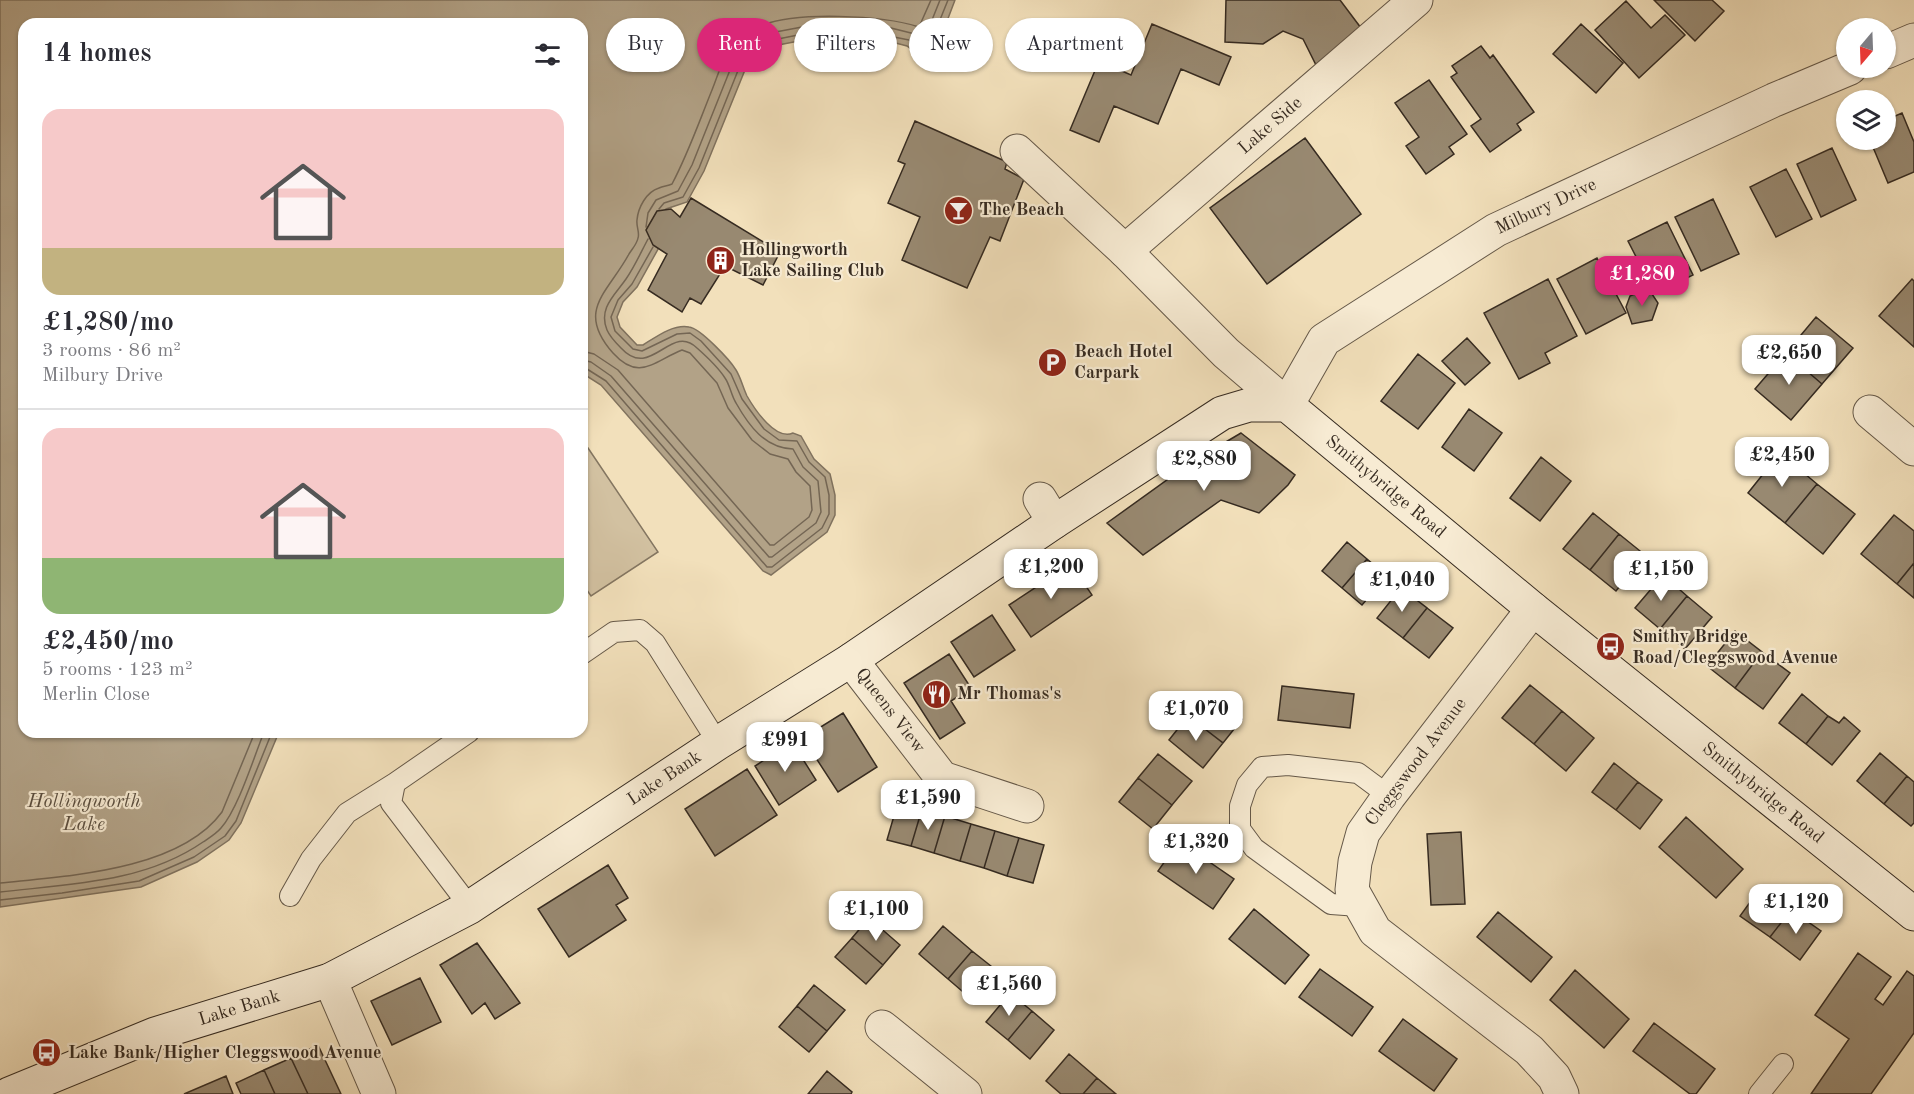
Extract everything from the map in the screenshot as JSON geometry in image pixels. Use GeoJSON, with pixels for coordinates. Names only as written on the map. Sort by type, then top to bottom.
{"type":"FeatureCollection","features":[{"type":"Feature","properties":{"kind":"street","name":"Lake Side"},"geometry":{"type":"LineString","coordinates":[[1125,251],[1416,0]]}},
{"type":"Feature","properties":{"kind":"street"},"geometry":{"type":"LineString","coordinates":[[1896,48],[1914,40]]}},
{"type":"Feature","properties":{"kind":"street","name":"Milbury Drive"},"geometry":{"type":"LineString","coordinates":[[1287,405],[1324,340],[1496,230],[1763,105],[1836,74]]}},
{"type":"Feature","properties":{"kind":"street","name":"Smithybridge Road"},"geometry":{"type":"LineString","coordinates":[[1017,151],[1125,251],[1226,353],[1287,405],[1533,609],[1914,914]]}},
{"type":"Feature","properties":{"kind":"street","name":"Lake Bank"},"geometry":{"type":"LineString","coordinates":[[9,1094],[155,1035],[330,980],[470,907],[718,743],[851,660],[1047,511],[1222,413],[1249,405],[1287,405]]}},
{"type":"Feature","properties":{"kind":"street"},"geometry":{"type":"LineString","coordinates":[[1870,412],[1914,449]]}},
{"type":"Feature","properties":{"kind":"street","name":"Cleggswood Avenue"},"geometry":{"type":"LineString","coordinates":[[1533,609],[1363,833],[1355,862],[1352,891],[1376,931],[1529,1050],[1554,1077],[1562,1094]]}},
{"type":"Feature","properties":{"kind":"street","name":"Queens View"},"geometry":{"type":"LineString","coordinates":[[851,660],[942,778],[1027,806]]}},
{"type":"Feature","properties":{"kind":"street"},"geometry":{"type":"LineString","coordinates":[[330,980],[379,1094]]}},
{"type":"Feature","properties":{"kind":"street"},"geometry":{"type":"LineString","coordinates":[[882,1027],[965,1094]]}},
{"type":"Feature","properties":{"kind":"lane"},"geometry":{"type":"LineString","coordinates":[[588,650],[614,632],[639,630],[655,643],[718,743]]}},
{"type":"Feature","properties":{"kind":"lane"},"geometry":{"type":"LineString","coordinates":[[290,896],[311,859],[347,813],[460,738]]}},
{"type":"Feature","properties":{"kind":"lane"},"geometry":{"type":"LineString","coordinates":[[1359,906],[1331,904],[1254,848],[1240,829],[1240,806],[1247,785],[1262,767],[1288,765],[1358,773],[1389,796]]}},
{"type":"Feature","properties":{"kind":"lane"},"geometry":{"type":"LineString","coordinates":[[395,783],[391,803],[470,907]]}},
{"type":"Feature","properties":{"kind":"lane"},"geometry":{"type":"LineString","coordinates":[[1759,1094],[1783,1064]]}},
{"type":"Feature","properties":{"kind":"shaded area"},"geometry":{"type":"Polygon","coordinates":[[[588,448],[658,552],[591,596],[588,592],[588,448]]]}},
{"type":"Feature","properties":{"kind":"water","name":"Hollingworth Lake"},"geometry":{"type":"Polygon","coordinates":[[[0,0],[955,0],[948,18],[909,18],[909,48],[897,43],[897,18],[794,18],[794,42],[782,44],[782,18],[697,18],[697,72],[744,72],[704,171],[687,202],[666,209],[660,218],[662,242],[637,287],[623,302],[617,317],[620,327],[637,345],[643,345],[677,327],[689,327],[707,338],[736,370],[747,396],[767,423],[780,433],[793,433],[801,436],[814,459],[830,474],[835,495],[835,515],[827,532],[771,575],[763,571],[601,385],[588,377],[588,18],[18,18],[18,738],[276,738],[241,823],[229,840],[197,862],[141,887],[0,907],[0,0]]]}},
{"type":"Feature","properties":{"kind":"building"},"geometry":{"type":"Polygon","coordinates":[[[1226,0],[1340,0],[1361,28],[1316,65],[1303,39],[1283,31],[1263,44],[1225,42],[1226,0]]]}},
{"type":"Feature","properties":{"kind":"building"},"geometry":{"type":"Polygon","coordinates":[[[1654,0],[1712,0],[1724,11],[1695,41],[1654,0]]]}},
{"type":"Feature","properties":{"kind":"building"},"geometry":{"type":"Polygon","coordinates":[[[1626,1],[1651,28],[1665,15],[1685,35],[1639,78],[1595,30],[1626,1]]]}},
{"type":"Feature","properties":{"kind":"building"},"geometry":{"type":"Polygon","coordinates":[[[1152,24],[1231,57],[1219,85],[1181,69],[1158,124],[1114,106],[1099,142],[1070,130],[1094,72],[1124,72],[1131,75],[1132,72],[1145,72],[1145,41],[1152,24]]]}},
{"type":"Feature","properties":{"kind":"building"},"geometry":{"type":"Polygon","coordinates":[[[1581,24],[1623,63],[1596,93],[1553,54],[1581,24]]]}},
{"type":"Feature","properties":{"kind":"building"},"geometry":{"type":"Polygon","coordinates":[[[1481,46],[1490,58],[1493,55],[1534,112],[1517,124],[1521,130],[1490,152],[1471,126],[1481,119],[1451,77],[1457,73],[1452,66],[1481,46]]]}},
{"type":"Feature","properties":{"kind":"building"},"geometry":{"type":"Polygon","coordinates":[[[1429,80],[1467,134],[1449,147],[1454,154],[1426,174],[1406,146],[1419,137],[1395,103],[1429,80]]]}},
{"type":"Feature","properties":{"kind":"building"},"geometry":{"type":"Polygon","coordinates":[[[1902,113],[1914,142],[1914,172],[1888,183],[1874,150],[1896,150],[1896,116],[1902,113]]]}},
{"type":"Feature","properties":{"kind":"building","name":"The Beach"},"geometry":{"type":"Polygon","coordinates":[[[915,121],[1007,162],[1005,169],[1024,179],[1000,241],[990,237],[967,288],[902,260],[920,217],[888,203],[905,164],[898,161],[915,121]]]}},
{"type":"Feature","properties":{"kind":"building"},"geometry":{"type":"Polygon","coordinates":[[[1305,138],[1361,214],[1267,284],[1210,208],[1305,138]]]}},
{"type":"Feature","properties":{"kind":"building"},"geometry":{"type":"Polygon","coordinates":[[[1832,148],[1856,200],[1821,217],[1797,164],[1832,148]]]}},
{"type":"Feature","properties":{"kind":"building"},"geometry":{"type":"Polygon","coordinates":[[[1786,169],[1812,219],[1776,237],[1750,187],[1786,169]]]}},
{"type":"Feature","properties":{"kind":"building","name":"Hollingworth Lake Sailing Club"},"geometry":{"type":"Polygon","coordinates":[[[691,198],[780,252],[763,285],[725,266],[701,304],[690,298],[682,312],[648,290],[667,254],[653,245],[646,230],[657,211],[671,209],[680,217],[691,198]]]}},
{"type":"Feature","properties":{"kind":"building"},"geometry":{"type":"Polygon","coordinates":[[[1713,199],[1739,254],[1701,271],[1675,217],[1713,199]]]}},
{"type":"Feature","properties":{"kind":"building"},"geometry":{"type":"Polygon","coordinates":[[[1667,222],[1693,275],[1655,294],[1628,241],[1667,222]]]}},
{"type":"Feature","properties":{"kind":"building"},"geometry":{"type":"Polygon","coordinates":[[[1597,258],[1626,313],[1586,334],[1557,279],[1597,258]]]}},
{"type":"Feature","properties":{"kind":"building"},"geometry":{"type":"Polygon","coordinates":[[[1548,279],[1577,336],[1545,353],[1550,363],[1519,379],[1484,313],[1548,279]]]}},
{"type":"Feature","properties":{"kind":"building"},"geometry":{"type":"Polygon","coordinates":[[[1912,279],[1914,281],[1914,347],[1879,316],[1912,279]]]}},
{"type":"Feature","properties":{"kind":"building"},"geometry":{"type":"Polygon","coordinates":[[[1648,288],[1658,303],[1652,320],[1632,324],[1626,307],[1630,296],[1648,288]]]}},
{"type":"Feature","properties":{"kind":"building"},"geometry":{"type":"Polygon","coordinates":[[[1816,317],[1853,348],[1822,384],[1786,353],[1816,317]]]}},
{"type":"Feature","properties":{"kind":"building"},"geometry":{"type":"Polygon","coordinates":[[[1467,338],[1490,363],[1465,385],[1442,361],[1467,338]]]}},
{"type":"Feature","properties":{"kind":"building"},"geometry":{"type":"Polygon","coordinates":[[[1786,353],[1822,384],[1791,420],[1755,389],[1786,353]]]}},
{"type":"Feature","properties":{"kind":"building"},"geometry":{"type":"Polygon","coordinates":[[[1418,354],[1455,383],[1418,429],[1381,401],[1418,354]]]}},
{"type":"Feature","properties":{"kind":"building"},"geometry":{"type":"Polygon","coordinates":[[[1469,409],[1502,433],[1474,471],[1442,447],[1469,409]]]}},
{"type":"Feature","properties":{"kind":"building"},"geometry":{"type":"Polygon","coordinates":[[[1241,433],[1295,475],[1259,513],[1221,500],[1143,555],[1107,523],[1192,462],[1241,433]]]}},
{"type":"Feature","properties":{"kind":"building"},"geometry":{"type":"Polygon","coordinates":[[[1780,453],[1817,484],[1785,523],[1748,493],[1780,453]]]}},
{"type":"Feature","properties":{"kind":"building"},"geometry":{"type":"Polygon","coordinates":[[[1541,457],[1571,481],[1540,521],[1510,498],[1541,457]]]}},
{"type":"Feature","properties":{"kind":"building"},"geometry":{"type":"Polygon","coordinates":[[[1817,484],[1855,514],[1823,554],[1785,523],[1817,484]]]}},
{"type":"Feature","properties":{"kind":"building"},"geometry":{"type":"Polygon","coordinates":[[[1593,513],[1619,534],[1590,570],[1563,549],[1593,513]]]}},
{"type":"Feature","properties":{"kind":"building"},"geometry":{"type":"Polygon","coordinates":[[[1894,515],[1914,531],[1914,563],[1897,584],[1861,554],[1894,515]]]}},
{"type":"Feature","properties":{"kind":"building"},"geometry":{"type":"Polygon","coordinates":[[[1619,534],[1645,555],[1616,591],[1590,570],[1619,534]]]}},
{"type":"Feature","properties":{"kind":"building"},"geometry":{"type":"Polygon","coordinates":[[[1347,542],[1367,559],[1342,588],[1322,571],[1347,542]]]}},
{"type":"Feature","properties":{"kind":"building"},"geometry":{"type":"Polygon","coordinates":[[[1367,559],[1387,576],[1362,605],[1342,588],[1367,559]]]}},
{"type":"Feature","properties":{"kind":"building"},"geometry":{"type":"Polygon","coordinates":[[[1914,563],[1914,598],[1897,584],[1914,563]]]}},
{"type":"Feature","properties":{"kind":"building"},"geometry":{"type":"Polygon","coordinates":[[[1071,564],[1092,595],[1031,637],[1009,605],[1071,564]]]}},
{"type":"Feature","properties":{"kind":"building"},"geometry":{"type":"Polygon","coordinates":[[[1663,575],[1687,596],[1660,629],[1635,608],[1663,575]]]}},
{"type":"Feature","properties":{"kind":"building"},"geometry":{"type":"Polygon","coordinates":[[[1401,588],[1427,608],[1403,638],[1377,618],[1401,588]]]}},
{"type":"Feature","properties":{"kind":"building"},"geometry":{"type":"Polygon","coordinates":[[[1687,596],[1712,617],[1685,649],[1660,629],[1687,596]]]}},
{"type":"Feature","properties":{"kind":"building"},"geometry":{"type":"Polygon","coordinates":[[[1427,608],[1453,628],[1429,658],[1403,638],[1427,608]]]}},
{"type":"Feature","properties":{"kind":"building"},"geometry":{"type":"Polygon","coordinates":[[[992,615],[1015,650],[974,677],[951,642],[992,615]]]}},
{"type":"Feature","properties":{"kind":"building"},"geometry":{"type":"Polygon","coordinates":[[[1735,631],[1762,652],[1735,688],[1707,666],[1735,631]]]}},
{"type":"Feature","properties":{"kind":"building"},"geometry":{"type":"Polygon","coordinates":[[[1762,652],[1790,673],[1763,709],[1735,688],[1762,652]]]}},
{"type":"Feature","properties":{"kind":"building","name":"Mr Thomas's"},"geometry":{"type":"Polygon","coordinates":[[[949,654],[971,688],[951,701],[965,723],[940,739],[904,683],[949,654]]]}},
{"type":"Feature","properties":{"kind":"building"},"geometry":{"type":"Polygon","coordinates":[[[1530,685],[1562,711],[1534,744],[1502,718],[1530,685]]]}},
{"type":"Feature","properties":{"kind":"building"},"geometry":{"type":"Polygon","coordinates":[[[1282,686],[1354,694],[1350,728],[1278,720],[1282,686]]]}},
{"type":"Feature","properties":{"kind":"building"},"geometry":{"type":"Polygon","coordinates":[[[1208,692],[1242,719],[1223,743],[1188,716],[1208,692]]]}},
{"type":"Feature","properties":{"kind":"building"},"geometry":{"type":"Polygon","coordinates":[[[1802,694],[1828,716],[1806,744],[1779,723],[1802,694]]]}},
{"type":"Feature","properties":{"kind":"building"},"geometry":{"type":"Polygon","coordinates":[[[1562,711],[1594,738],[1566,771],[1534,744],[1562,711]]]}},
{"type":"Feature","properties":{"kind":"building"},"geometry":{"type":"Polygon","coordinates":[[[843,713],[877,767],[838,792],[803,738],[843,713]]]}},
{"type":"Feature","properties":{"kind":"building"},"geometry":{"type":"Polygon","coordinates":[[[1188,716],[1223,743],[1203,768],[1169,740],[1188,716]]]}},
{"type":"Feature","properties":{"kind":"building"},"geometry":{"type":"Polygon","coordinates":[[[1828,716],[1839,723],[1844,717],[1860,731],[1832,765],[1806,744],[1828,716]]]}},
{"type":"Feature","properties":{"kind":"building"},"geometry":{"type":"Polygon","coordinates":[[[792,742],[816,780],[779,805],[755,766],[792,742]]]}},
{"type":"Feature","properties":{"kind":"building"},"geometry":{"type":"Polygon","coordinates":[[[1880,753],[1907,776],[1884,804],[1857,781],[1880,753]]]}},
{"type":"Feature","properties":{"kind":"building"},"geometry":{"type":"Polygon","coordinates":[[[1158,754],[1192,781],[1172,805],[1138,778],[1158,754]]]}},
{"type":"Feature","properties":{"kind":"building"},"geometry":{"type":"Polygon","coordinates":[[[1614,763],[1638,782],[1616,810],[1592,792],[1614,763]]]}},
{"type":"Feature","properties":{"kind":"building"},"geometry":{"type":"Polygon","coordinates":[[[747,769],[777,815],[715,856],[685,809],[747,769]]]}},
{"type":"Feature","properties":{"kind":"building"},"geometry":{"type":"Polygon","coordinates":[[[1907,776],[1914,782],[1914,823],[1911,826],[1884,804],[1907,776]]]}},
{"type":"Feature","properties":{"kind":"building"},"geometry":{"type":"Polygon","coordinates":[[[1138,778],[1172,805],[1153,829],[1119,802],[1138,778]]]}},
{"type":"Feature","properties":{"kind":"building"},"geometry":{"type":"Polygon","coordinates":[[[1638,782],[1662,800],[1640,829],[1616,810],[1638,782]]]}},
{"type":"Feature","properties":{"kind":"building"},"geometry":{"type":"Polygon","coordinates":[[[898,802],[922,809],[911,846],[887,840],[898,802]]]}},
{"type":"Feature","properties":{"kind":"building"},"geometry":{"type":"Polygon","coordinates":[[[922,809],[945,816],[934,853],[911,846],[922,809]]]}},
{"type":"Feature","properties":{"kind":"building"},"geometry":{"type":"Polygon","coordinates":[[[945,816],[971,824],[960,861],[934,853],[945,816]]]}},
{"type":"Feature","properties":{"kind":"building"},"geometry":{"type":"Polygon","coordinates":[[[1686,817],[1743,869],[1716,898],[1659,847],[1686,817]]]}},
{"type":"Feature","properties":{"kind":"building"},"geometry":{"type":"Polygon","coordinates":[[[971,824],[995,831],[984,868],[960,861],[971,824]]]}},
{"type":"Feature","properties":{"kind":"building"},"geometry":{"type":"Polygon","coordinates":[[[995,831],[1019,838],[1007,876],[984,868],[995,831]]]}},
{"type":"Feature","properties":{"kind":"building"},"geometry":{"type":"Polygon","coordinates":[[[1461,832],[1465,904],[1431,905],[1427,834],[1461,832]]]}},
{"type":"Feature","properties":{"kind":"building"},"geometry":{"type":"Polygon","coordinates":[[[1019,838],[1044,845],[1033,883],[1007,876],[1019,838]]]}},
{"type":"Feature","properties":{"kind":"building"},"geometry":{"type":"Polygon","coordinates":[[[1179,841],[1234,879],[1213,909],[1158,871],[1179,841]]]}},
{"type":"Feature","properties":{"kind":"building"},"geometry":{"type":"Polygon","coordinates":[[[608,865],[628,898],[616,905],[626,920],[569,957],[538,909],[608,865]]]}},
{"type":"Feature","properties":{"kind":"building"},"geometry":{"type":"Polygon","coordinates":[[[1761,887],[1791,910],[1770,937],[1740,916],[1761,887]]]}},
{"type":"Feature","properties":{"kind":"building"},"geometry":{"type":"Polygon","coordinates":[[[1254,909],[1309,955],[1285,984],[1229,939],[1254,909]]]}},
{"type":"Feature","properties":{"kind":"building"},"geometry":{"type":"Polygon","coordinates":[[[1791,910],[1821,931],[1800,960],[1770,937],[1791,910]]]}},
{"type":"Feature","properties":{"kind":"building"},"geometry":{"type":"Polygon","coordinates":[[[1498,912],[1552,957],[1531,982],[1477,937],[1498,912]]]}},
{"type":"Feature","properties":{"kind":"building"},"geometry":{"type":"Polygon","coordinates":[[[869,918],[900,945],[883,965],[852,938],[869,918]]]}},
{"type":"Feature","properties":{"kind":"building"},"geometry":{"type":"Polygon","coordinates":[[[943,926],[972,951],[948,979],[919,954],[943,926]]]}},
{"type":"Feature","properties":{"kind":"building"},"geometry":{"type":"Polygon","coordinates":[[[852,938],[883,965],[866,984],[835,957],[852,938]]]}},
{"type":"Feature","properties":{"kind":"building"},"geometry":{"type":"Polygon","coordinates":[[[477,943],[520,1003],[495,1019],[485,1003],[472,1014],[440,965],[477,943]]]}},
{"type":"Feature","properties":{"kind":"building"},"geometry":{"type":"Polygon","coordinates":[[[972,951],[1001,974],[976,1003],[948,979],[972,951]]]}},
{"type":"Feature","properties":{"kind":"building"},"geometry":{"type":"Polygon","coordinates":[[[1858,953],[1891,977],[1875,999],[1883,1005],[1907,971],[1914,976],[1914,1033],[1871,1094],[1811,1094],[1849,1039],[1815,1015],[1858,953]]]}},
{"type":"Feature","properties":{"kind":"building"},"geometry":{"type":"Polygon","coordinates":[[[1320,969],[1373,1007],[1352,1036],[1299,997],[1320,969]]]}},
{"type":"Feature","properties":{"kind":"building"},"geometry":{"type":"Polygon","coordinates":[[[1575,970],[1629,1019],[1604,1048],[1550,1000],[1575,970]]]}},
{"type":"Feature","properties":{"kind":"building"},"geometry":{"type":"Polygon","coordinates":[[[420,978],[441,1022],[392,1045],[371,1001],[420,978]]]}},
{"type":"Feature","properties":{"kind":"building"},"geometry":{"type":"Polygon","coordinates":[[[814,985],[845,1010],[827,1031],[797,1006],[814,985]]]}},
{"type":"Feature","properties":{"kind":"building"},"geometry":{"type":"Polygon","coordinates":[[[1010,993],[1032,1011],[1008,1040],[986,1022],[1010,993]]]}},
{"type":"Feature","properties":{"kind":"building"},"geometry":{"type":"Polygon","coordinates":[[[797,1006],[827,1031],[809,1052],[779,1027],[797,1006]]]}},
{"type":"Feature","properties":{"kind":"building"},"geometry":{"type":"Polygon","coordinates":[[[1032,1011],[1054,1030],[1030,1059],[1008,1040],[1032,1011]]]}},
{"type":"Feature","properties":{"kind":"building"},"geometry":{"type":"Polygon","coordinates":[[[1403,1019],[1457,1059],[1434,1091],[1379,1051],[1403,1019]]]}},
{"type":"Feature","properties":{"kind":"building"},"geometry":{"type":"Polygon","coordinates":[[[1654,1023],[1715,1069],[1696,1094],[1690,1094],[1633,1051],[1654,1023]]]}},
{"type":"Feature","properties":{"kind":"building"},"geometry":{"type":"Polygon","coordinates":[[[318,1045],[341,1094],[308,1094],[291,1058],[318,1045]]]}},
{"type":"Feature","properties":{"kind":"building"},"geometry":{"type":"Polygon","coordinates":[[[1069,1054],[1097,1078],[1083,1094],[1061,1094],[1046,1081],[1069,1054]]]}},
{"type":"Feature","properties":{"kind":"building"},"geometry":{"type":"Polygon","coordinates":[[[291,1058],[308,1094],[275,1094],[264,1070],[291,1058]]]}},
{"type":"Feature","properties":{"kind":"building"},"geometry":{"type":"Polygon","coordinates":[[[264,1070],[275,1094],[241,1094],[236,1083],[264,1070]]]}},
{"type":"Feature","properties":{"kind":"building"},"geometry":{"type":"Polygon","coordinates":[[[827,1071],[852,1092],[851,1094],[808,1094],[827,1071]]]}},
{"type":"Feature","properties":{"kind":"building"},"geometry":{"type":"Polygon","coordinates":[[[226,1076],[233,1094],[184,1094],[226,1076]]]}},
{"type":"Feature","properties":{"kind":"building"},"geometry":{"type":"Polygon","coordinates":[[[1097,1078],[1116,1094],[1083,1094],[1097,1078]]]}},
{"type":"Feature","properties":{"kind":"place","name":"The Beach"},"geometry":{"type":"Point","coordinates":[958,210]}},
{"type":"Feature","properties":{"kind":"place","name":"Hollingworth Lake Sailing Club"},"geometry":{"type":"Point","coordinates":[720,260]}},
{"type":"Feature","properties":{"kind":"place","name":"Beach Hotel Carpark"},"geometry":{"type":"Point","coordinates":[1053,362]}},
{"type":"Feature","properties":{"kind":"place","name":"Smithy Bridge Road/Cleggswood Avenue"},"geometry":{"type":"Point","coordinates":[1611,647]}},
{"type":"Feature","properties":{"kind":"place","name":"Mr Thomas's"},"geometry":{"type":"Point","coordinates":[936,694]}},
{"type":"Feature","properties":{"kind":"place","name":"Lake Bank/Higher Cleggswood Avenue"},"geometry":{"type":"Point","coordinates":[47,1053]}}]}
